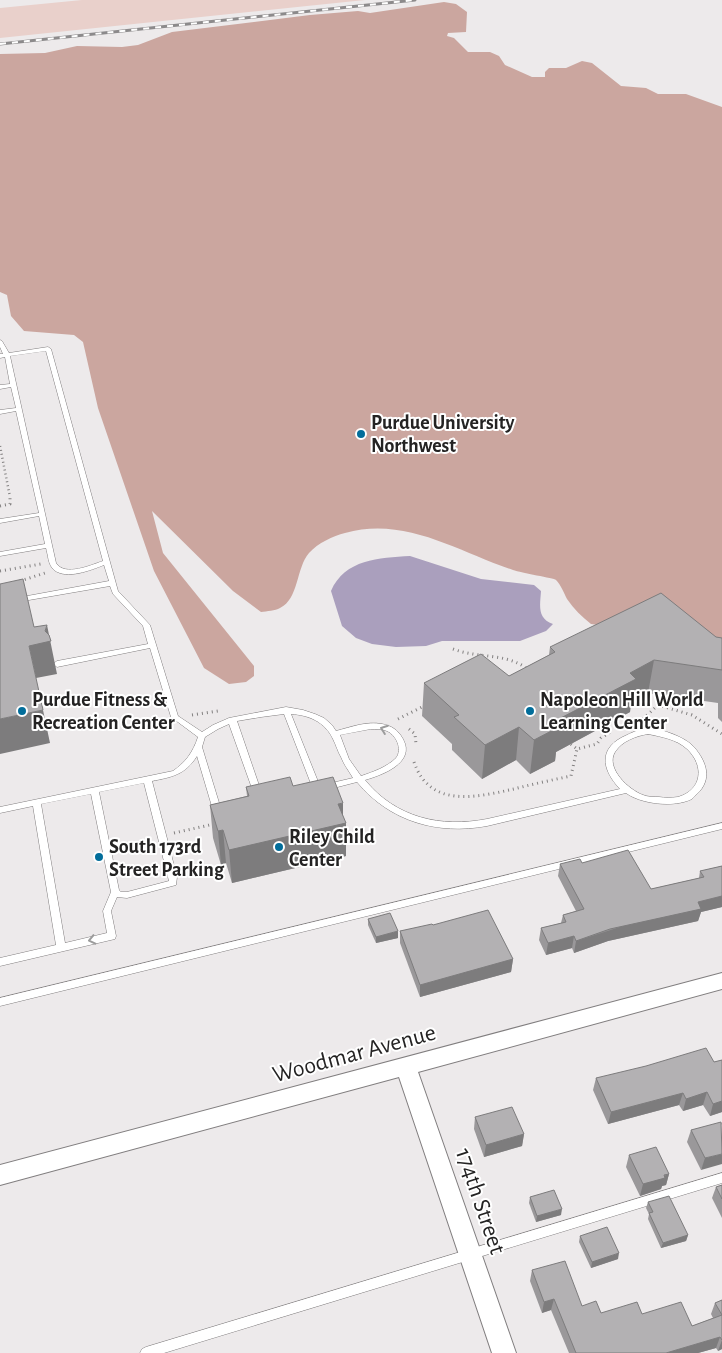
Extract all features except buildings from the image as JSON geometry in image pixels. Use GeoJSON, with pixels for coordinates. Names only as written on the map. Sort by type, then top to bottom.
{"type":"FeatureCollection","features":[{"type":"Feature","properties":{"kind":"street","name":"Woodmar Avenue"},"geometry":{"type":"LineString","coordinates":[[0,1175],[722,981]]}},
{"type":"Feature","properties":{"kind":"street","name":"174th Street"},"geometry":{"type":"LineString","coordinates":[[406,1066],[504,1353]]}},
{"type":"Feature","properties":{"kind":"lane"},"geometry":{"type":"LineString","coordinates":[[1,341],[14,385],[54,565],[66,572],[78,571],[106,562]]}},
{"type":"Feature","properties":{"kind":"lane"},"geometry":{"type":"LineString","coordinates":[[4,356],[48,349],[115,592],[146,624],[175,717],[202,736]]}},
{"type":"Feature","properties":{"kind":"lane"},"geometry":{"type":"LineString","coordinates":[[0,387],[14,385]]}},
{"type":"Feature","properties":{"kind":"lane"},"geometry":{"type":"LineString","coordinates":[[0,412],[19,409]]}},
{"type":"Feature","properties":{"kind":"lane"},"geometry":{"type":"LineString","coordinates":[[0,521],[42,514]]}},
{"type":"Feature","properties":{"kind":"lane"},"geometry":{"type":"LineString","coordinates":[[0,554],[49,546]]}},
{"type":"Feature","properties":{"kind":"lane"},"geometry":{"type":"LineString","coordinates":[[0,603],[112,583]]}},
{"type":"Feature","properties":{"kind":"lane"},"geometry":{"type":"LineString","coordinates":[[57,664],[153,645]]}},
{"type":"Feature","properties":{"kind":"lane"},"geometry":{"type":"LineString","coordinates":[[286,710],[317,788]]}},
{"type":"Feature","properties":{"kind":"lane"},"geometry":{"type":"LineString","coordinates":[[0,810],[174,773],[188,765],[198,749],[202,736],[213,727],[232,720],[286,710],[310,714],[323,721],[335,734],[347,761],[374,795],[389,807],[406,815],[446,826],[468,826],[493,821],[626,790]]}},
{"type":"Feature","properties":{"kind":"lane"},"geometry":{"type":"LineString","coordinates":[[232,720],[256,802],[270,799]]}},
{"type":"Feature","properties":{"kind":"lane"},"geometry":{"type":"LineString","coordinates":[[307,791],[361,779],[398,760],[403,752],[400,740],[388,729],[373,726],[335,734]]}},
{"type":"Feature","properties":{"kind":"lane"},"geometry":{"type":"LineString","coordinates":[[648,731],[664,732],[679,737],[692,745],[702,756],[707,768],[706,779],[700,790],[689,797],[674,801],[658,801],[641,798],[626,790],[616,780],[610,769],[609,758],[613,748],[621,739],[648,731]]}},
{"type":"Feature","properties":{"kind":"lane"},"geometry":{"type":"LineString","coordinates":[[198,749],[217,810],[226,808]]}},
{"type":"Feature","properties":{"kind":"lane"},"geometry":{"type":"LineString","coordinates":[[115,892],[120,896],[128,895],[173,883],[147,779]]}},
{"type":"Feature","properties":{"kind":"lane"},"geometry":{"type":"LineString","coordinates":[[0,962],[112,936],[108,911],[115,892],[94,790]]}},
{"type":"Feature","properties":{"kind":"lane"},"geometry":{"type":"LineString","coordinates":[[36,802],[61,947]]}},
{"type":"Feature","properties":{"kind":"lane"},"geometry":{"type":"LineString","coordinates":[[0,1002],[722,826]]}},
{"type":"Feature","properties":{"kind":"lane"},"geometry":{"type":"LineString","coordinates":[[146,1353],[722,1178]]}},
{"type":"Feature","properties":{"kind":"path"},"geometry":{"type":"LineString","coordinates":[[0,448],[11,501],[0,506]]}},
{"type":"Feature","properties":{"kind":"path"},"geometry":{"type":"LineString","coordinates":[[0,477],[6,475]]}},
{"type":"Feature","properties":{"kind":"path"},"geometry":{"type":"LineString","coordinates":[[0,571],[54,565]]}},
{"type":"Feature","properties":{"kind":"path"},"geometry":{"type":"LineString","coordinates":[[18,582],[54,565]]}},
{"type":"Feature","properties":{"kind":"path"},"geometry":{"type":"LineString","coordinates":[[453,649],[469,655],[496,655],[512,660],[525,666],[532,674]]}},
{"type":"Feature","properties":{"kind":"path"},"geometry":{"type":"LineString","coordinates":[[382,728],[435,701]]}},
{"type":"Feature","properties":{"kind":"path"},"geometry":{"type":"LineString","coordinates":[[648,731],[643,717],[658,705],[693,715],[722,734]]}},
{"type":"Feature","properties":{"kind":"path"},"geometry":{"type":"LineString","coordinates":[[414,762],[416,772],[432,789],[462,798],[477,798],[571,776],[576,749]]}},
{"type":"Feature","properties":{"kind":"path"},"geometry":{"type":"LineString","coordinates":[[162,836],[218,823]]}},
{"type":"Feature","properties":{"kind":"shaded area"},"geometry":{"type":"Polygon","coordinates":[[[82,0],[365,0],[0,38],[0,8],[82,0]]]}},
{"type":"Feature","properties":{"kind":"shaded area"},"geometry":{"type":"Polygon","coordinates":[[[444,2],[456,4],[467,12],[466,32],[448,33],[447,36],[454,38],[468,52],[490,52],[499,56],[505,65],[532,77],[545,77],[545,72],[549,68],[566,68],[582,61],[592,63],[621,86],[646,88],[658,94],[686,94],[722,107],[722,642],[591,624],[572,606],[556,580],[523,573],[492,563],[431,538],[389,529],[367,529],[345,533],[321,543],[305,559],[294,591],[286,604],[276,610],[261,612],[233,591],[152,511],[163,553],[254,666],[254,676],[246,682],[229,684],[204,668],[154,571],[98,408],[83,342],[74,335],[24,331],[11,316],[7,295],[0,292],[0,54],[45,53],[77,46],[122,47],[138,45],[172,32],[310,15],[358,11],[370,13],[444,2]]]}},
{"type":"Feature","properties":{"kind":"shaded area"},"geometry":{"type":"Polygon","coordinates":[[[410,556],[481,579],[534,585],[541,591],[540,606],[542,615],[553,624],[546,631],[520,641],[442,641],[426,646],[396,647],[372,644],[356,638],[342,626],[331,591],[337,580],[354,566],[364,562],[410,556]]]}},
{"type":"Feature","properties":{"kind":"railway"},"geometry":{"type":"LineString","coordinates":[[0,44],[415,0]]}},
{"type":"Feature","properties":{"kind":"place","name":"Purdue University Northwest"},"geometry":{"type":"Point","coordinates":[361,434]}},
{"type":"Feature","properties":{"kind":"place","name":"Purdue Fitness & Recreation Center"},"geometry":{"type":"Point","coordinates":[22,711]}},
{"type":"Feature","properties":{"kind":"place","name":"Napoleon Hill World Learning Center"},"geometry":{"type":"Point","coordinates":[530,711]}},
{"type":"Feature","properties":{"kind":"place","name":"Riley Child Center"},"geometry":{"type":"Point","coordinates":[279,847]}},
{"type":"Feature","properties":{"kind":"place","name":"South 173rd Street Parking"},"geometry":{"type":"Point","coordinates":[99,857]}}]}
